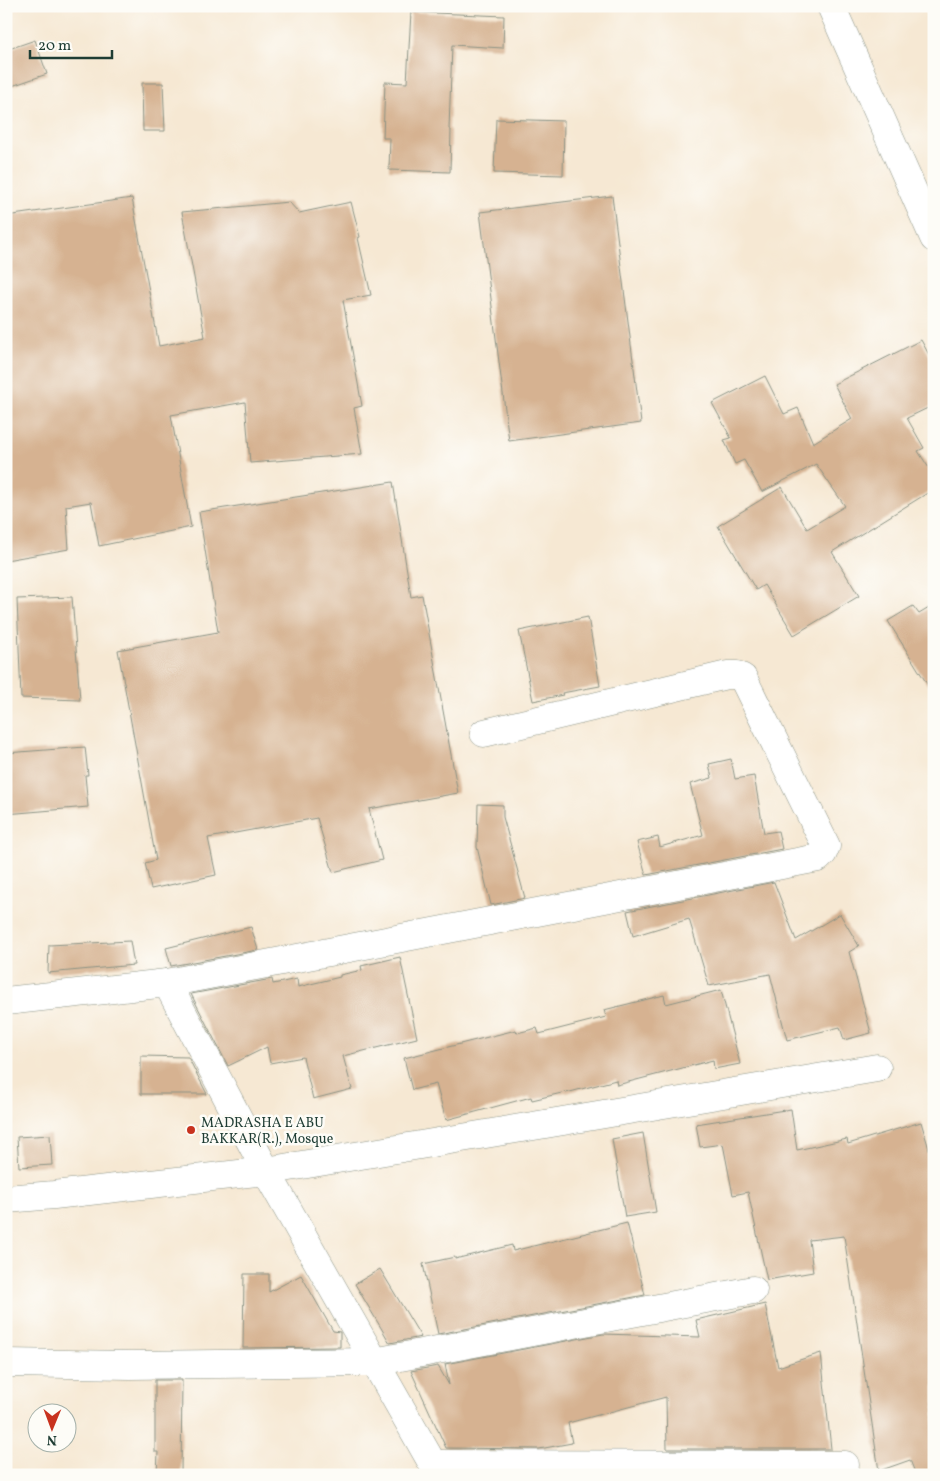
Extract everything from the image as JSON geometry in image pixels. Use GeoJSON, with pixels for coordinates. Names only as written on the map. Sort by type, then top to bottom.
{"type":"FeatureCollection","features":[{"type":"Feature","properties":{"kind":"street"},"geometry":{"type":"LineString","coordinates":[[831,6],[934,238]]}},
{"type":"Feature","properties":{"kind":"street"},"geometry":{"type":"LineString","coordinates":[[6,1001],[168,983],[818,858],[826,846],[744,678],[737,675],[727,675],[484,733]]}},
{"type":"Feature","properties":{"kind":"street"},"geometry":{"type":"LineString","coordinates":[[168,983],[266,1171],[436,1469],[845,1465]]}},
{"type":"Feature","properties":{"kind":"street"},"geometry":{"type":"LineString","coordinates":[[6,1199],[266,1171],[877,1068]]}},
{"type":"Feature","properties":{"kind":"street"},"geometry":{"type":"LineString","coordinates":[[6,1363],[130,1365],[374,1362],[753,1290]]}},
{"type":"Feature","properties":{"kind":"building"},"geometry":{"type":"Polygon","coordinates":[[[411,12],[504,16],[503,48],[452,45],[449,129],[451,130],[450,172],[389,170],[390,138],[383,138],[385,82],[407,83],[411,12]]]}},
{"type":"Feature","properties":{"kind":"building"},"geometry":{"type":"Polygon","coordinates":[[[35,40],[47,74],[6,88],[6,50],[35,40]]]}},
{"type":"Feature","properties":{"kind":"building"},"geometry":{"type":"Polygon","coordinates":[[[142,83],[163,83],[165,131],[143,131],[142,83]]]}},
{"type":"Feature","properties":{"kind":"building"},"geometry":{"type":"Polygon","coordinates":[[[496,119],[564,121],[563,175],[494,173],[496,119]]]}},
{"type":"Feature","properties":{"kind":"building"},"geometry":{"type":"Polygon","coordinates":[[[612,196],[641,423],[509,441],[480,212],[612,196]]]}},
{"type":"Feature","properties":{"kind":"building"},"geometry":{"type":"Polygon","coordinates":[[[132,198],[159,346],[205,337],[182,212],[289,202],[299,213],[351,202],[371,295],[343,300],[362,406],[354,408],[362,454],[250,463],[245,402],[171,415],[191,527],[99,546],[91,502],[66,506],[69,549],[6,560],[6,216],[132,198]]]}},
{"type":"Feature","properties":{"kind":"building"},"geometry":{"type":"Polygon","coordinates":[[[921,340],[934,364],[934,405],[907,418],[924,448],[918,451],[934,476],[934,489],[832,552],[859,596],[794,635],[764,585],[756,590],[718,526],[782,487],[807,529],[845,506],[816,464],[762,492],[744,460],[735,464],[724,440],[731,438],[712,403],[765,376],[784,414],[798,408],[813,443],[852,419],[834,384],[921,340]]]}},
{"type":"Feature","properties":{"kind":"building"},"geometry":{"type":"Polygon","coordinates":[[[393,482],[411,597],[422,595],[458,793],[369,809],[382,860],[333,872],[317,818],[208,838],[216,875],[151,889],[145,863],[156,860],[118,650],[218,632],[199,512],[393,482]]]}},
{"type":"Feature","properties":{"kind":"building"},"geometry":{"type":"Polygon","coordinates":[[[72,597],[80,700],[21,698],[17,599],[72,597]]]}},
{"type":"Feature","properties":{"kind":"building"},"geometry":{"type":"Polygon","coordinates":[[[934,605],[934,695],[888,621],[913,606],[919,614],[934,605]]]}},
{"type":"Feature","properties":{"kind":"building"},"geometry":{"type":"Polygon","coordinates":[[[588,617],[600,686],[533,701],[519,631],[588,617]]]}},
{"type":"Feature","properties":{"kind":"building"},"geometry":{"type":"Polygon","coordinates":[[[85,747],[88,775],[85,775],[88,807],[6,814],[6,753],[85,747]]]}},
{"type":"Feature","properties":{"kind":"building"},"geometry":{"type":"Polygon","coordinates":[[[731,759],[735,779],[754,776],[764,833],[778,831],[782,849],[646,875],[637,842],[658,837],[660,847],[703,835],[690,784],[712,778],[709,764],[731,759]]]}},
{"type":"Feature","properties":{"kind":"building"},"geometry":{"type":"Polygon","coordinates":[[[478,804],[503,805],[503,817],[525,898],[491,905],[477,847],[478,804]]]}},
{"type":"Feature","properties":{"kind":"building"},"geometry":{"type":"Polygon","coordinates":[[[774,882],[796,940],[840,914],[859,946],[849,952],[871,1033],[844,1040],[840,1027],[787,1040],[770,974],[709,986],[689,919],[633,936],[627,911],[774,882]]]}},
{"type":"Feature","properties":{"kind":"building"},"geometry":{"type":"Polygon","coordinates":[[[251,927],[258,950],[171,966],[166,948],[251,927]]]}},
{"type":"Feature","properties":{"kind":"building"},"geometry":{"type":"Polygon","coordinates":[[[130,941],[134,965],[48,973],[49,945],[130,941]]]}},
{"type":"Feature","properties":{"kind":"building"},"geometry":{"type":"Polygon","coordinates":[[[400,957],[417,1038],[343,1056],[352,1089],[313,1099],[303,1057],[270,1063],[267,1047],[228,1066],[191,994],[272,979],[273,984],[297,979],[298,987],[362,970],[361,966],[400,957]]]}},
{"type":"Feature","properties":{"kind":"building"},"geometry":{"type":"Polygon","coordinates":[[[721,990],[740,1064],[714,1069],[713,1060],[617,1085],[616,1080],[532,1100],[531,1097],[446,1120],[436,1084],[412,1090],[404,1058],[516,1030],[517,1033],[537,1028],[539,1034],[606,1017],[604,1010],[664,995],[666,1004],[721,990]]]}},
{"type":"Feature","properties":{"kind":"building"},"geometry":{"type":"Polygon","coordinates":[[[141,1056],[188,1057],[207,1094],[141,1094],[141,1056]]]}},
{"type":"Feature","properties":{"kind":"building"},"geometry":{"type":"Polygon","coordinates":[[[791,1109],[797,1150],[847,1139],[848,1144],[921,1122],[934,1166],[934,1475],[916,1475],[910,1460],[879,1471],[844,1236],[809,1240],[813,1272],[767,1280],[748,1192],[733,1195],[723,1144],[700,1147],[696,1124],[791,1109]]]}},
{"type":"Feature","properties":{"kind":"building"},"geometry":{"type":"Polygon","coordinates":[[[643,1133],[656,1212],[625,1217],[612,1139],[643,1133]]]}},
{"type":"Feature","properties":{"kind":"building"},"geometry":{"type":"Polygon","coordinates":[[[50,1135],[52,1165],[19,1167],[17,1137],[50,1135]]]}},
{"type":"Feature","properties":{"kind":"building"},"geometry":{"type":"Polygon","coordinates":[[[627,1223],[645,1295],[438,1334],[423,1264],[455,1257],[455,1259],[512,1245],[513,1251],[627,1223]]]}},
{"type":"Feature","properties":{"kind":"building"},"geometry":{"type":"Polygon","coordinates":[[[380,1269],[421,1337],[390,1343],[355,1284],[380,1269]]]}},
{"type":"Feature","properties":{"kind":"building"},"geometry":{"type":"Polygon","coordinates":[[[244,1274],[269,1274],[269,1292],[301,1275],[333,1331],[340,1332],[340,1347],[243,1348],[244,1274]]]}},
{"type":"Feature","properties":{"kind":"building"},"geometry":{"type":"Polygon","coordinates":[[[765,1304],[778,1367],[821,1353],[831,1449],[667,1449],[666,1397],[568,1423],[572,1443],[539,1449],[446,1448],[411,1371],[438,1366],[449,1385],[445,1364],[603,1334],[700,1337],[696,1320],[765,1304]]]}},
{"type":"Feature","properties":{"kind":"building"},"geometry":{"type":"Polygon","coordinates":[[[155,1380],[182,1380],[181,1475],[157,1475],[158,1452],[155,1452],[155,1380]]]}},
{"type":"Feature","properties":{"kind":"place","name":"MADRASHA E ABU BAKKAR(R.), Mosque"},"geometry":{"type":"Point","coordinates":[191,1130]}}]}
